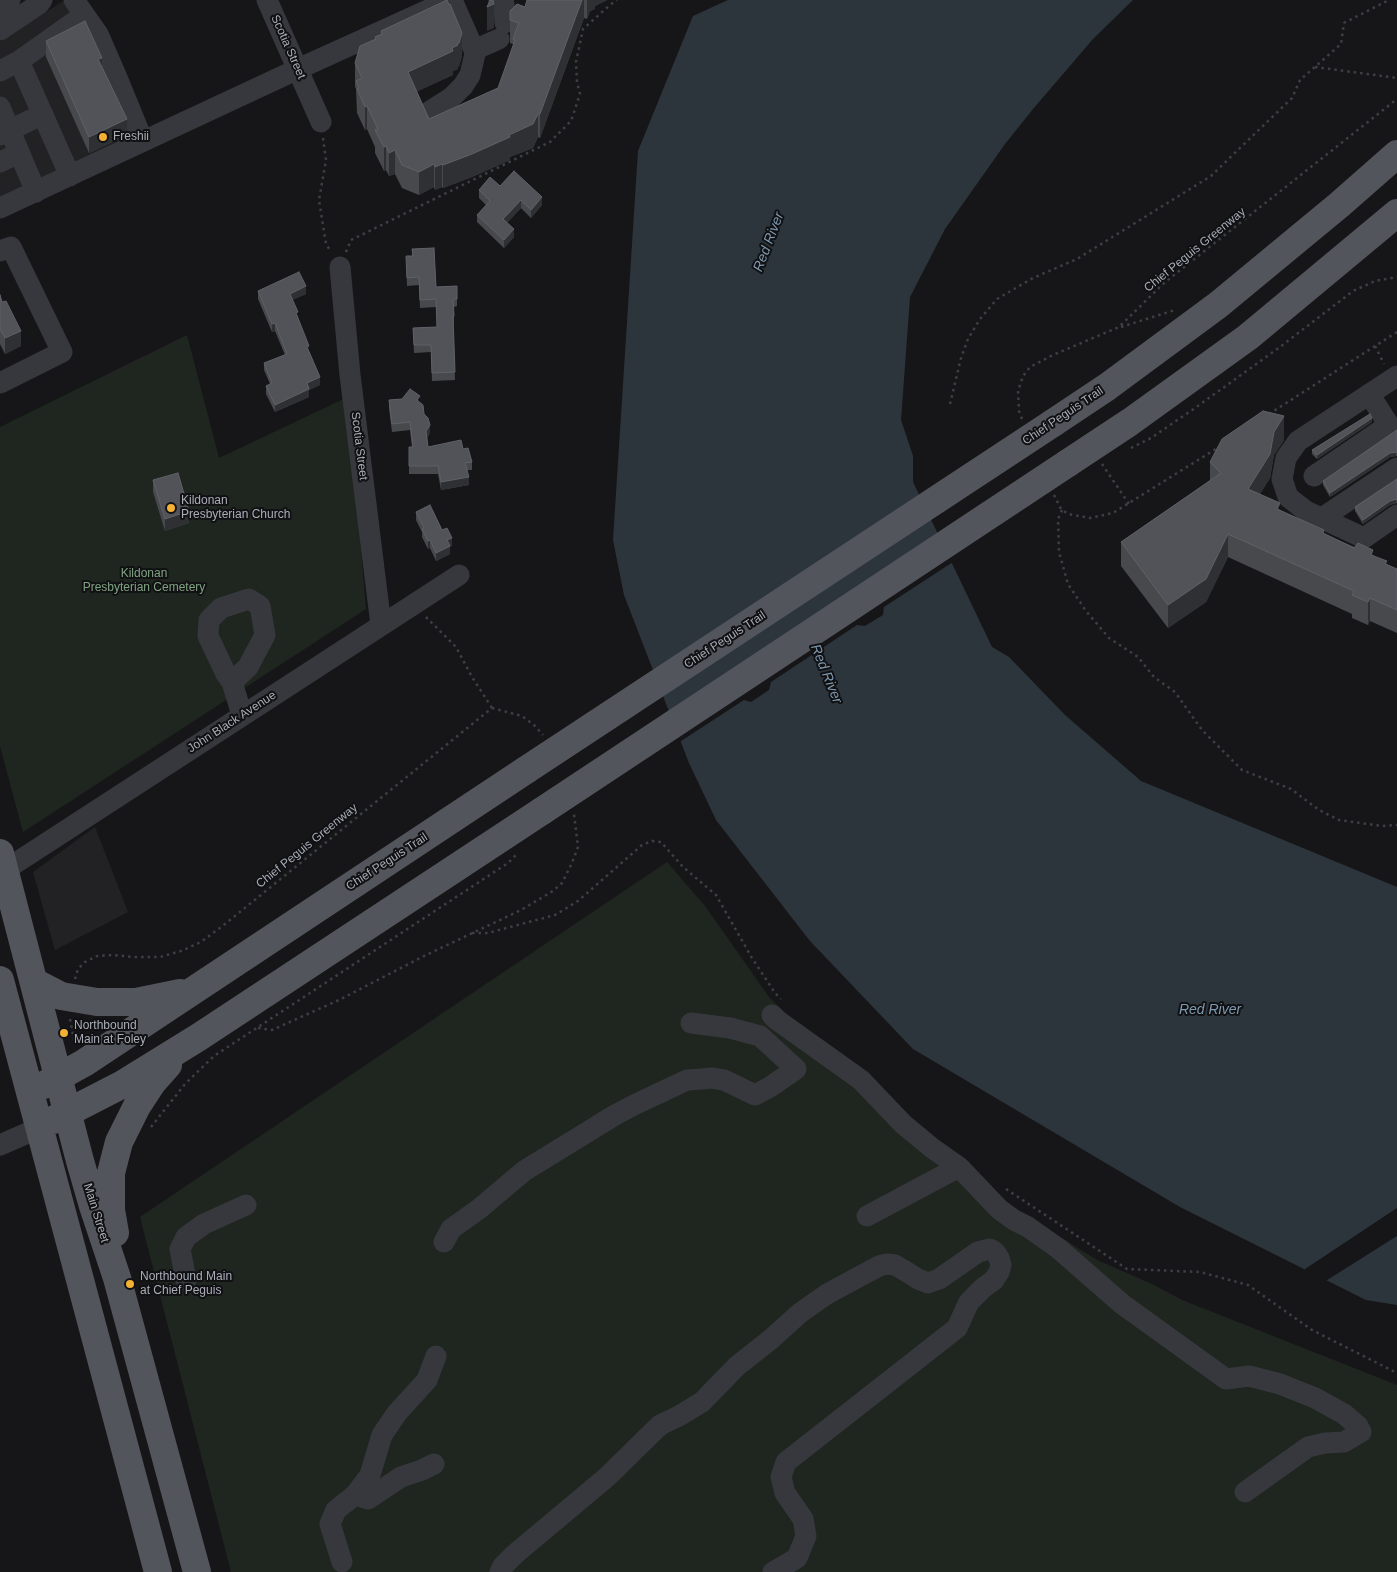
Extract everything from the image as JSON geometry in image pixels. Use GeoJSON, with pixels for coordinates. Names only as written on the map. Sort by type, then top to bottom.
{"type":"FeatureCollection","features":[{"type":"Feature","properties":{"kind":"main road","name":"Chief Peguis Trail"},"geometry":{"type":"LineString","coordinates":[[30,1093],[84,1063],[1053,423],[1114,381],[1218,304],[1333,211],[1397,154]]}},
{"type":"Feature","properties":{"kind":"main road"},"geometry":{"type":"LineString","coordinates":[[39,1128],[123,1084],[198,1037],[1130,422],[1248,337],[1397,213]]}},
{"type":"Feature","properties":{"kind":"main road","name":"Main Street"},"geometry":{"type":"LineString","coordinates":[[2,861],[93,1206],[117,1278],[196,1572]]}},
{"type":"Feature","properties":{"kind":"main road"},"geometry":{"type":"LineString","coordinates":[[0,980],[158,1572]]}},
{"type":"Feature","properties":{"kind":"main road"},"geometry":{"type":"LineString","coordinates":[[34,982],[61,996],[77,1000],[103,1002],[136,1002],[191,991]]}},
{"type":"Feature","properties":{"kind":"main road"},"geometry":{"type":"LineString","coordinates":[[117,1278],[111,1173],[119,1142],[130,1116],[152,1083],[198,1037]]}},
{"type":"Feature","properties":{"kind":"street"},"geometry":{"type":"LineString","coordinates":[[0,6],[10,0]]}},
{"type":"Feature","properties":{"kind":"street"},"geometry":{"type":"LineString","coordinates":[[0,30],[39,4],[42,0]]}},
{"type":"Feature","properties":{"kind":"street","name":"Scotia Street"},"geometry":{"type":"LineString","coordinates":[[267,0],[321,122]]}},
{"type":"Feature","properties":{"kind":"street"},"geometry":{"type":"LineString","coordinates":[[0,208],[451,0],[474,50],[470,75],[463,86],[452,97],[430,111]]}},
{"type":"Feature","properties":{"kind":"street"},"geometry":{"type":"LineString","coordinates":[[474,50],[502,31],[504,4],[499,0]]}},
{"type":"Feature","properties":{"kind":"street"},"geometry":{"type":"LineString","coordinates":[[0,71],[19,61],[79,7],[98,34],[143,141]]}},
{"type":"Feature","properties":{"kind":"street"},"geometry":{"type":"LineString","coordinates":[[19,61],[70,176]]}},
{"type":"Feature","properties":{"kind":"street"},"geometry":{"type":"LineString","coordinates":[[0,107],[5,132],[19,153],[36,192]]}},
{"type":"Feature","properties":{"kind":"street"},"geometry":{"type":"LineString","coordinates":[[5,132],[42,114]]}},
{"type":"Feature","properties":{"kind":"street"},"geometry":{"type":"LineString","coordinates":[[0,162],[19,153]]}},
{"type":"Feature","properties":{"kind":"street"},"geometry":{"type":"LineString","coordinates":[[0,251],[11,247],[62,352],[0,384]]}},
{"type":"Feature","properties":{"kind":"street","name":"Scotia Street"},"geometry":{"type":"LineString","coordinates":[[340,267],[350,375],[382,625]]}},
{"type":"Feature","properties":{"kind":"street"},"geometry":{"type":"LineString","coordinates":[[1397,376],[1298,441],[1286,458],[1282,480],[1288,497],[1306,511],[1364,538],[1397,515]]}},
{"type":"Feature","properties":{"kind":"street"},"geometry":{"type":"LineString","coordinates":[[1314,476],[1389,426],[1369,394]]}},
{"type":"Feature","properties":{"kind":"street"},"geometry":{"type":"LineString","coordinates":[[1322,518],[1397,468]]}},
{"type":"Feature","properties":{"kind":"street","name":"John Black Avenue"},"geometry":{"type":"LineString","coordinates":[[2,861],[242,715],[459,574]]}},
{"type":"Feature","properties":{"kind":"street"},"geometry":{"type":"LineString","coordinates":[[232,682],[242,715]]}},
{"type":"Feature","properties":{"kind":"street"},"geometry":{"type":"LineString","coordinates":[[780,1010],[778,1020],[861,1080],[903,1124],[959,1167],[1006,1215],[1028,1227],[1059,1249],[1122,1304],[1226,1379],[1249,1376],[1280,1384],[1344,1414],[1358,1426],[1361,1432],[1344,1442],[1325,1443],[1308,1447],[1245,1492]]}},
{"type":"Feature","properties":{"kind":"street"},"geometry":{"type":"LineString","coordinates":[[444,1242],[451,1229],[524,1171],[636,1104],[687,1080],[711,1078],[724,1080],[755,1095],[796,1069],[760,1036],[730,1028],[691,1023]]}},
{"type":"Feature","properties":{"kind":"street"},"geometry":{"type":"LineString","coordinates":[[0,1145],[39,1128]]}},
{"type":"Feature","properties":{"kind":"street"},"geometry":{"type":"LineString","coordinates":[[867,1216],[959,1167]]}},
{"type":"Feature","properties":{"kind":"street"},"geometry":{"type":"LineString","coordinates":[[186,1280],[180,1249],[186,1237],[204,1224],[246,1205]]}},
{"type":"Feature","properties":{"kind":"street"},"geometry":{"type":"LineString","coordinates":[[500,1572],[514,1554],[607,1477],[660,1425],[680,1416],[702,1402],[737,1366],[800,1313],[827,1294],[879,1266],[887,1264],[895,1265],[928,1283],[939,1280],[978,1252],[990,1249],[995,1252],[1001,1265],[999,1272],[994,1280],[982,1288],[969,1302],[957,1328],[786,1462],[781,1477],[785,1493],[803,1519],[806,1536],[798,1558],[773,1572]]}},
{"type":"Feature","properties":{"kind":"street"},"geometry":{"type":"LineString","coordinates":[[342,1562],[330,1524],[336,1510],[355,1496],[370,1475],[382,1435],[397,1413],[427,1380],[436,1356]]}},
{"type":"Feature","properties":{"kind":"street"},"geometry":{"type":"LineString","coordinates":[[355,1496],[368,1498],[401,1477],[434,1464]]}},
{"type":"Feature","properties":{"kind":"path"},"geometry":{"type":"LineString","coordinates":[[340,267],[351,240],[550,142],[572,121],[580,94],[576,62],[583,29],[617,0]]}},
{"type":"Feature","properties":{"kind":"path"},"geometry":{"type":"LineString","coordinates":[[950,404],[961,358],[968,339],[980,319],[997,299],[1033,278],[1077,259],[1212,176],[1292,98],[1300,80],[1341,44],[1344,23],[1389,0]]}},
{"type":"Feature","properties":{"kind":"path"},"geometry":{"type":"LineString","coordinates":[[1315,67],[1397,78]]}},
{"type":"Feature","properties":{"kind":"path","name":"Chief Peguis Greenway"},"geometry":{"type":"LineString","coordinates":[[1019,410],[1018,391],[1023,376],[1030,367],[1052,355],[1119,327],[1164,283],[1397,99]]}},
{"type":"Feature","properties":{"kind":"path"},"geometry":{"type":"LineString","coordinates":[[321,122],[326,160],[319,200],[326,244],[340,267]]}},
{"type":"Feature","properties":{"kind":"path"},"geometry":{"type":"LineString","coordinates":[[1126,450],[1151,438],[1195,408],[1280,347],[1353,291],[1375,281],[1397,277]]}},
{"type":"Feature","properties":{"kind":"path"},"geometry":{"type":"LineString","coordinates":[[1119,327],[1181,308]]}},
{"type":"Feature","properties":{"kind":"path"},"geometry":{"type":"LineString","coordinates":[[1268,414],[1397,332]]}},
{"type":"Feature","properties":{"kind":"path"},"geometry":{"type":"LineString","coordinates":[[1055,497],[1062,510],[1068,514],[1090,518],[1113,513],[1219,446]]}},
{"type":"Feature","properties":{"kind":"path"},"geometry":{"type":"LineString","coordinates":[[1095,467],[1102,463]]}},
{"type":"Feature","properties":{"kind":"path"},"geometry":{"type":"LineString","coordinates":[[1105,469],[1129,504]]}},
{"type":"Feature","properties":{"kind":"path"},"geometry":{"type":"LineString","coordinates":[[1062,510],[1058,519],[1059,552],[1068,584],[1086,611],[1109,638],[1138,657],[1154,678],[1175,692],[1202,730],[1242,770],[1291,789],[1318,810],[1338,820],[1382,826],[1397,825]]}},
{"type":"Feature","properties":{"kind":"path"},"geometry":{"type":"LineString","coordinates":[[414,604],[456,648],[492,708],[522,716],[535,726],[544,737]]}},
{"type":"Feature","properties":{"kind":"path","name":"Chief Peguis Greenway"},"geometry":{"type":"LineString","coordinates":[[74,986],[78,969],[85,962],[97,956],[160,957],[181,951],[201,942],[226,924],[492,708]]}},
{"type":"Feature","properties":{"kind":"path"},"geometry":{"type":"LineString","coordinates":[[257,1028],[272,1030],[339,1000],[424,956],[521,910],[553,891],[562,883],[578,847],[576,818]]}},
{"type":"Feature","properties":{"kind":"path"},"geometry":{"type":"LineString","coordinates":[[472,933],[488,933],[555,915],[578,901],[642,845],[652,841],[661,842],[683,867],[716,895],[752,958],[775,993],[780,1010]]}},
{"type":"Feature","properties":{"kind":"path"},"geometry":{"type":"LineString","coordinates":[[148,1131],[185,1084],[214,1056],[508,863],[518,852]]}},
{"type":"Feature","properties":{"kind":"path"},"geometry":{"type":"LineString","coordinates":[[70,1018],[69,1022],[76,1051]]}},
{"type":"Feature","properties":{"kind":"path"},"geometry":{"type":"LineString","coordinates":[[1000,1184],[1127,1269],[1200,1272],[1248,1285],[1312,1330],[1397,1373]]}},
{"type":"Feature","properties":{"kind":"shaded area"},"geometry":{"type":"Polygon","coordinates":[[[65,0],[149,134],[0,201],[0,41],[65,0]]]}},
{"type":"Feature","properties":{"kind":"shaded area"},"geometry":{"type":"Polygon","coordinates":[[[95,827],[128,912],[55,950],[33,872],[95,827]]]}},
{"type":"Feature","properties":{"kind":"green space","name":"Kildonan Presbyterian Cemetery"},"geometry":{"type":"Polygon","coordinates":[[[187,335],[219,458],[348,397],[366,609],[23,832],[0,746],[0,427],[187,335]]]}},
{"type":"Feature","properties":{"kind":"green space"},"geometry":{"type":"Polygon","coordinates":[[[667,862],[705,906],[769,997],[806,1033],[1003,1201],[1097,1260],[1152,1284],[1182,1300],[1397,1385],[1397,1572],[231,1572],[140,1217],[667,862]]]}},
{"type":"Feature","properties":{"kind":"water","name":"Red River"},"geometry":{"type":"Polygon","coordinates":[[[728,0],[1133,0],[1093,39],[1005,144],[945,229],[910,297],[901,420],[913,456],[913,482],[992,647],[1009,657],[1065,715],[1141,781],[1397,887],[1397,1305],[1366,1300],[1180,1207],[913,1049],[810,941],[716,820],[689,763],[624,595],[613,540],[638,151],[693,16],[728,0]]]}},
{"type":"Feature","properties":{"kind":"pier"},"geometry":{"type":"Polygon","coordinates":[[[940,534],[953,562],[884,607],[883,615],[865,626],[857,625],[771,682],[769,690],[751,702],[744,700],[678,743],[667,714],[940,534]]]}},
{"type":"Feature","properties":{"kind":"pier"},"geometry":{"type":"Polygon","coordinates":[[[1397,1208],[1397,1236],[1324,1282],[1302,1271],[1397,1208]]]}},
{"type":"Feature","properties":{"kind":"building"},"geometry":{"type":"Polygon","coordinates":[[[447,0],[462,33],[458,45],[452,48],[453,51],[408,72],[429,119],[498,88],[519,23],[510,20],[510,11],[517,4],[525,7],[527,0],[582,0],[540,114],[538,114],[533,124],[509,135],[510,137],[472,154],[443,165],[435,167],[434,164],[419,172],[402,165],[395,150],[389,153],[386,146],[384,147],[375,130],[378,129],[357,89],[359,88],[356,81],[362,78],[355,63],[360,46],[376,39],[375,37],[382,34],[381,31],[447,0]]]}},
{"type":"Feature","properties":{"kind":"building"},"geometry":{"type":"Polygon","coordinates":[[[490,0],[493,0],[494,4],[487,7],[490,0]]]}},
{"type":"Feature","properties":{"kind":"building"},"geometry":{"type":"Polygon","coordinates":[[[85,21],[102,58],[98,59],[127,119],[89,137],[46,41],[85,21]]]}},
{"type":"Feature","properties":{"kind":"building"},"geometry":{"type":"Polygon","coordinates":[[[514,171],[542,197],[531,210],[521,200],[503,219],[514,229],[504,240],[477,215],[490,201],[479,190],[490,177],[500,186],[514,171]]]}},
{"type":"Feature","properties":{"kind":"building"},"geometry":{"type":"Polygon","coordinates":[[[434,248],[436,287],[457,286],[457,299],[453,299],[455,372],[432,373],[431,345],[414,345],[413,328],[437,327],[436,299],[420,300],[419,277],[407,278],[406,256],[413,256],[412,249],[434,248]]]}},
{"type":"Feature","properties":{"kind":"building"},"geometry":{"type":"Polygon","coordinates":[[[299,272],[306,286],[290,294],[309,346],[307,347],[320,377],[307,383],[309,389],[275,405],[266,386],[272,383],[264,363],[287,354],[275,323],[272,324],[258,291],[299,272]]]}},
{"type":"Feature","properties":{"kind":"building"},"geometry":{"type":"Polygon","coordinates":[[[0,295],[2,302],[6,301],[21,331],[5,338],[0,329],[0,295]]]}},
{"type":"Feature","properties":{"kind":"building"},"geometry":{"type":"Polygon","coordinates":[[[410,389],[420,396],[417,400],[423,405],[424,414],[428,418],[430,425],[426,431],[428,447],[461,440],[463,449],[468,448],[472,462],[465,463],[469,477],[441,482],[438,466],[409,466],[409,447],[413,447],[410,422],[392,424],[389,400],[402,399],[410,389]]]}},
{"type":"Feature","properties":{"kind":"building"},"geometry":{"type":"Polygon","coordinates":[[[1263,411],[1284,416],[1274,432],[1270,454],[1248,489],[1280,503],[1277,509],[1324,530],[1323,533],[1354,548],[1358,543],[1373,550],[1371,555],[1387,561],[1385,564],[1397,569],[1397,610],[1370,598],[1368,602],[1352,595],[1354,591],[1228,534],[1206,579],[1168,605],[1121,542],[1221,473],[1210,462],[1222,439],[1263,411]]]}},
{"type":"Feature","properties":{"kind":"building"},"geometry":{"type":"Polygon","coordinates":[[[1370,414],[1372,418],[1317,455],[1312,450],[1370,414]]]}},
{"type":"Feature","properties":{"kind":"building"},"geometry":{"type":"Polygon","coordinates":[[[1397,430],[1397,452],[1390,453],[1330,493],[1323,481],[1397,430]]]}},
{"type":"Feature","properties":{"kind":"building","name":"Kildonan Presbyterian Church"},"geometry":{"type":"Polygon","coordinates":[[[178,473],[189,511],[165,519],[153,480],[178,473]]]}},
{"type":"Feature","properties":{"kind":"building"},"geometry":{"type":"Polygon","coordinates":[[[1397,479],[1397,499],[1390,501],[1363,520],[1355,507],[1397,479]]]}},
{"type":"Feature","properties":{"kind":"building"},"geometry":{"type":"Polygon","coordinates":[[[430,505],[442,530],[447,528],[452,538],[447,540],[450,546],[436,553],[422,529],[424,528],[416,512],[430,505]]]}},
{"type":"Feature","properties":{"kind":"place","name":"Freshii"},"geometry":{"type":"Point","coordinates":[103,137]}},
{"type":"Feature","properties":{"kind":"place","name":"Kildonan Presbyterian Church"},"geometry":{"type":"Point","coordinates":[171,508]}},
{"type":"Feature","properties":{"kind":"place","name":"Northbound Main at Foley"},"geometry":{"type":"Point","coordinates":[64,1033]}},
{"type":"Feature","properties":{"kind":"place","name":"Northbound Main at Chief Peguis"},"geometry":{"type":"Point","coordinates":[130,1284]}}]}
